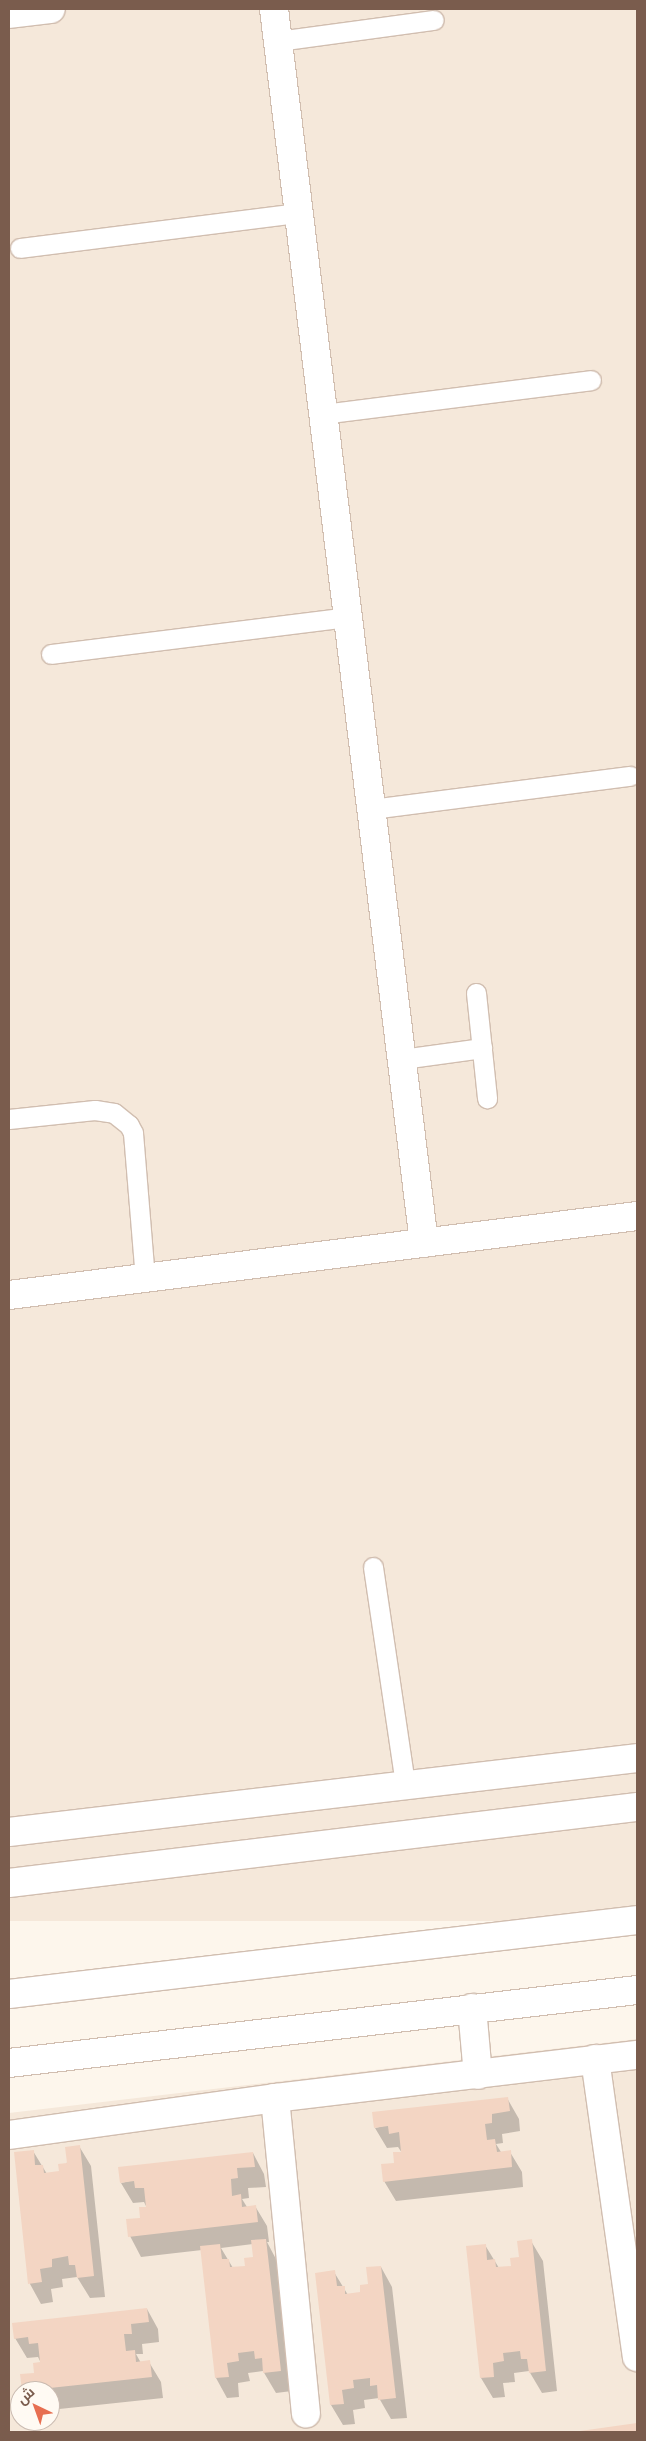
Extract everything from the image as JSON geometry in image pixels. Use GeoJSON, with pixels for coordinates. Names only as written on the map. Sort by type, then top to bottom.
{"type":"FeatureCollection","features":[{"type":"Feature","properties":{"kind":"street"},"geometry":{"type":"LineString","coordinates":[[9,14],[51,9]]}},
{"type":"Feature","properties":{"kind":"street"},"geometry":{"type":"LineString","coordinates":[[274,9],[424,1243]]}},
{"type":"Feature","properties":{"kind":"street"},"geometry":{"type":"LineString","coordinates":[[9,1295],[637,1216]]}},
{"type":"Feature","properties":{"kind":"street"},"geometry":{"type":"LineString","coordinates":[[9,1832],[637,1758]]}},
{"type":"Feature","properties":{"kind":"street"},"geometry":{"type":"LineString","coordinates":[[9,1883],[637,1807]]}},
{"type":"Feature","properties":{"kind":"street"},"geometry":{"type":"LineString","coordinates":[[9,1994],[637,1920]]}},
{"type":"Feature","properties":{"kind":"street"},"geometry":{"type":"LineString","coordinates":[[9,2063],[637,1990]]}},
{"type":"Feature","properties":{"kind":"street"},"geometry":{"type":"LineString","coordinates":[[472,2008],[478,2075]]}},
{"type":"Feature","properties":{"kind":"street"},"geometry":{"type":"LineString","coordinates":[[9,2135],[275,2098],[637,2055]]}},
{"type":"Feature","properties":{"kind":"street"},"geometry":{"type":"LineString","coordinates":[[594,2059],[637,2357]]}},
{"type":"Feature","properties":{"kind":"street"},"geometry":{"type":"LineString","coordinates":[[275,2098],[306,2413]]}},
{"type":"Feature","properties":{"kind":"lane"},"geometry":{"type":"LineString","coordinates":[[278,41],[434,20]]}},
{"type":"Feature","properties":{"kind":"lane"},"geometry":{"type":"LineString","coordinates":[[20,248],[299,213]]}},
{"type":"Feature","properties":{"kind":"lane"},"geometry":{"type":"LineString","coordinates":[[323,414],[591,380]]}},
{"type":"Feature","properties":{"kind":"lane"},"geometry":{"type":"LineString","coordinates":[[51,654],[348,617]]}},
{"type":"Feature","properties":{"kind":"lane"},"geometry":{"type":"LineString","coordinates":[[371,809],[630,776]]}},
{"type":"Feature","properties":{"kind":"lane"},"geometry":{"type":"LineString","coordinates":[[476,994],[487,1098]]}},
{"type":"Feature","properties":{"kind":"lane"},"geometry":{"type":"LineString","coordinates":[[402,1059],[482,1048]]}},
{"type":"Feature","properties":{"kind":"lane"},"geometry":{"type":"LineString","coordinates":[[9,1119],[96,1110],[114,1113],[129,1125],[133,1134],[145,1278]]}},
{"type":"Feature","properties":{"kind":"lane"},"geometry":{"type":"LineString","coordinates":[[373,1567],[405,1785]]}},
{"type":"Feature","properties":{"kind":"shaded area"},"geometry":{"type":"Polygon","coordinates":[[[9,9],[637,9],[637,1921],[9,1921],[9,9]]]}},
{"type":"Feature","properties":{"kind":"shaded area"},"geometry":{"type":"Polygon","coordinates":[[[637,2039],[637,2432],[9,2432],[9,2113],[637,2039]]]}},
{"type":"Feature","properties":{"kind":"building"},"geometry":{"type":"Polygon","coordinates":[[[508,2097],[510,2111],[492,2114],[492,2123],[485,2124],[487,2140],[495,2139],[497,2152],[511,2150],[512,2167],[383,2182],[381,2164],[394,2163],[393,2152],[401,2152],[399,2132],[389,2134],[388,2126],[374,2128],[372,2112],[508,2097]]]}},
{"type":"Feature","properties":{"kind":"building"},"geometry":{"type":"Polygon","coordinates":[[[80,2145],[94,2276],[77,2278],[75,2265],[69,2265],[68,2256],[52,2259],[52,2267],[40,2269],[42,2282],[28,2284],[14,2152],[34,2150],[35,2165],[43,2165],[44,2173],[59,2171],[58,2164],[67,2163],[65,2147],[80,2145]]]}},
{"type":"Feature","properties":{"kind":"building"},"geometry":{"type":"Polygon","coordinates":[[[253,2152],[255,2167],[237,2168],[238,2178],[231,2179],[232,2196],[241,2194],[242,2207],[256,2205],[258,2222],[128,2237],[126,2219],[140,2218],[139,2207],[146,2207],[144,2188],[135,2188],[134,2181],[120,2183],[118,2167],[253,2152]]]}},
{"type":"Feature","properties":{"kind":"building"},"geometry":{"type":"Polygon","coordinates":[[[266,2239],[281,2371],[263,2373],[262,2358],[255,2359],[254,2351],[238,2353],[239,2361],[227,2363],[229,2377],[215,2378],[200,2246],[220,2244],[222,2259],[229,2259],[230,2267],[245,2266],[244,2258],[253,2257],[251,2240],[266,2239]]]}},
{"type":"Feature","properties":{"kind":"building"},"geometry":{"type":"Polygon","coordinates":[[[532,2239],[546,2371],[529,2373],[527,2359],[521,2359],[520,2351],[503,2353],[504,2361],[493,2363],[494,2377],[480,2378],[466,2246],[486,2244],[487,2260],[495,2259],[496,2267],[511,2266],[510,2258],[519,2257],[517,2241],[532,2239]]]}},
{"type":"Feature","properties":{"kind":"building"},"geometry":{"type":"Polygon","coordinates":[[[381,2266],[396,2398],[378,2400],[377,2385],[370,2386],[370,2378],[353,2380],[354,2388],[342,2390],[344,2404],[330,2405],[315,2273],[335,2270],[337,2286],[345,2286],[345,2294],[360,2292],[360,2285],[368,2284],[366,2267],[381,2266]]]}},
{"type":"Feature","properties":{"kind":"building"},"geometry":{"type":"Polygon","coordinates":[[[147,2308],[149,2322],[131,2324],[132,2334],[124,2334],[126,2351],[135,2350],[136,2362],[150,2360],[152,2377],[60,2387],[60,2381],[21,2381],[20,2374],[34,2373],[33,2363],[40,2362],[38,2343],[29,2344],[28,2337],[14,2339],[12,2323],[147,2308]]]}},
{"type":"Feature","properties":{"kind":"building"},"geometry":{"type":"Polygon","coordinates":[[[637,2423],[637,2432],[580,2432],[580,2431],[637,2423]]]}}]}
